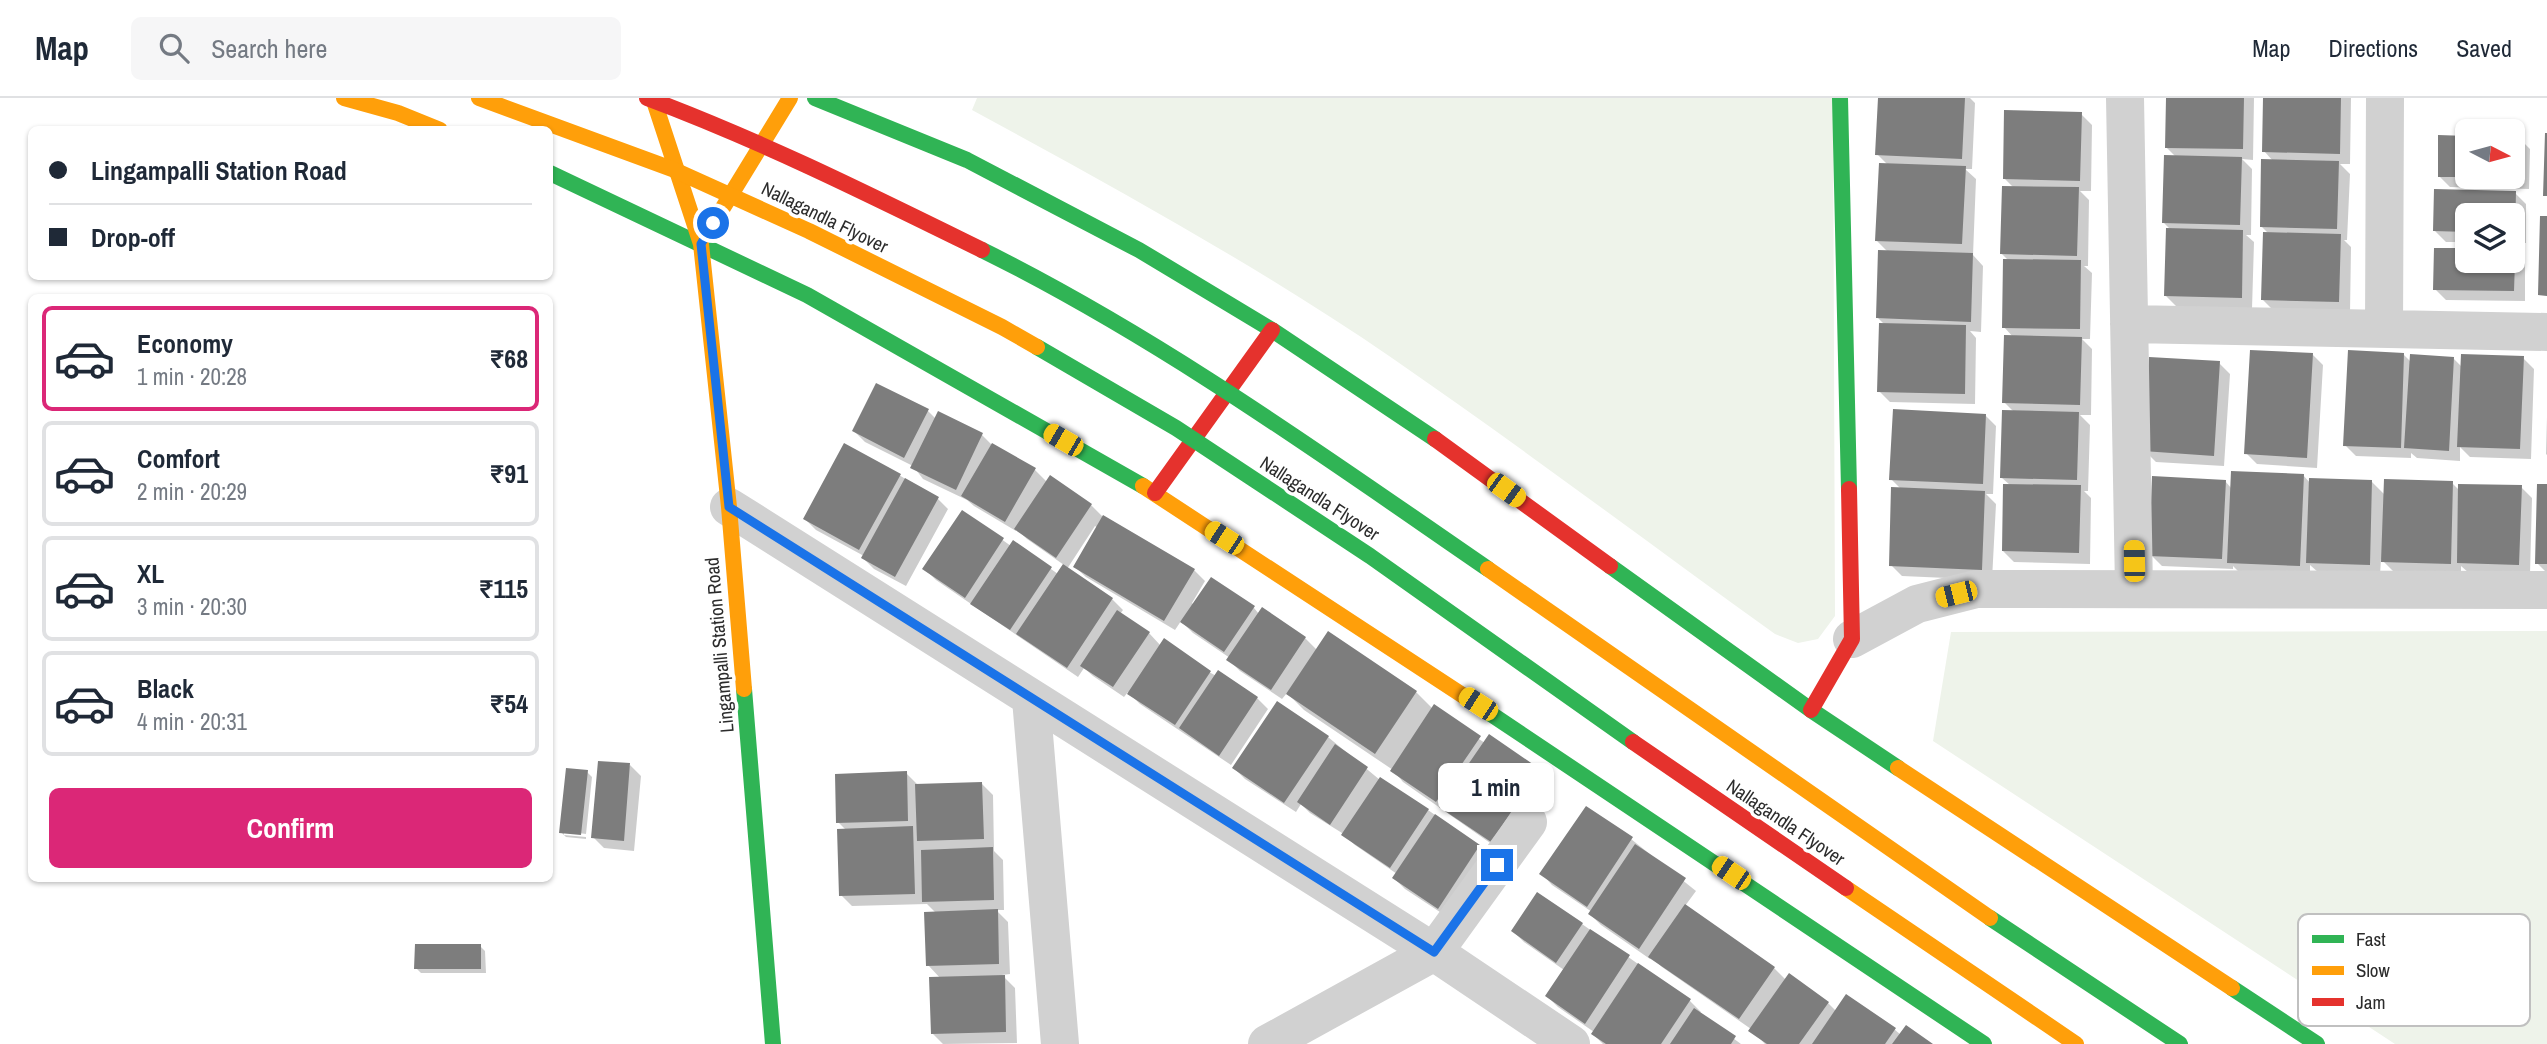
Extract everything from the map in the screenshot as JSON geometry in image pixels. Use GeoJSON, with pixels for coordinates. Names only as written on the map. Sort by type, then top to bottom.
{"type":"FeatureCollection","features":[{"type":"Feature","properties":{"kind":"street"},"geometry":{"type":"LineString","coordinates":[[344,98],[398,113],[430,126]]}},
{"type":"Feature","properties":{"kind":"street","name":"Nallagandla Flyover"},"geometry":{"type":"LineString","coordinates":[[479,98],[672,169],[809,231],[1002,327],[1176,428],[1370,556],[1707,794],[2076,1044]]}},
{"type":"Feature","properties":{"kind":"street","name":"Nallagandla Flyover"},"geometry":{"type":"LineString","coordinates":[[648,98],[838,179],[1035,276],[1212,382],[2041,953],[2180,1044]]}},
{"type":"Feature","properties":{"kind":"street","name":"Lingampalli Station Road"},"geometry":{"type":"LineString","coordinates":[[653,98],[701,244],[729,507],[774,1044]]}},
{"type":"Feature","properties":{"kind":"street"},"geometry":{"type":"LineString","coordinates":[[701,244],[790,98]]}},
{"type":"Feature","properties":{"kind":"street"},"geometry":{"type":"LineString","coordinates":[[815,98],[967,160],[1139,250],[1272,330],[1441,443],[1811,710],[2317,1044]]}},
{"type":"Feature","properties":{"kind":"street"},"geometry":{"type":"LineString","coordinates":[[1811,710],[1852,639],[1840,98]]}},
{"type":"Feature","properties":{"kind":"street"},"geometry":{"type":"LineString","coordinates":[[2125,98],[2134,588]]}},
{"type":"Feature","properties":{"kind":"street"},"geometry":{"type":"LineString","coordinates":[[2384,329],[2385,98]]}},
{"type":"Feature","properties":{"kind":"street"},"geometry":{"type":"LineString","coordinates":[[553,174],[807,295],[1154,493],[1570,765],[1984,1044]]}},
{"type":"Feature","properties":{"kind":"street"},"geometry":{"type":"LineString","coordinates":[[2129,324],[2547,332]]}},
{"type":"Feature","properties":{"kind":"street"},"geometry":{"type":"LineString","coordinates":[[1154,493],[1272,330]]}},
{"type":"Feature","properties":{"kind":"street"},"geometry":{"type":"LineString","coordinates":[[729,507],[1434,952],[1571,1044]]}},
{"type":"Feature","properties":{"kind":"street"},"geometry":{"type":"LineString","coordinates":[[1852,639],[1917,604],[1976,589],[2547,590]]}},
{"type":"Feature","properties":{"kind":"street"},"geometry":{"type":"LineString","coordinates":[[1031,699],[1060,1044]]}},
{"type":"Feature","properties":{"kind":"street"},"geometry":{"type":"LineString","coordinates":[[1267,1044],[1434,952],[1528,822]]}},
{"type":"Feature","properties":{"kind":"shaded area"},"geometry":{"type":"Polygon","coordinates":[[[977,98],[1833,98],[1835,616],[1818,639],[1798,643],[1775,634],[1392,358],[1238,260],[972,110],[977,98]]]}},
{"type":"Feature","properties":{"kind":"shaded area"},"geometry":{"type":"Polygon","coordinates":[[[2547,631],[2547,1044],[2395,1044],[2368,1026],[2530,1026],[2530,914],[2298,914],[2298,980],[1933,741],[1951,632],[2547,631]]]}},
{"type":"Feature","properties":{"kind":"building"},"geometry":{"type":"Polygon","coordinates":[[[1878,98],[1965,98],[1962,159],[1875,155],[1878,98]]]}},
{"type":"Feature","properties":{"kind":"building"},"geometry":{"type":"Polygon","coordinates":[[[2166,98],[2244,98],[2243,149],[2165,148],[2166,98]]]}},
{"type":"Feature","properties":{"kind":"building"},"geometry":{"type":"Polygon","coordinates":[[[2263,98],[2341,98],[2340,154],[2262,152],[2263,98]]]}},
{"type":"Feature","properties":{"kind":"building"},"geometry":{"type":"Polygon","coordinates":[[[2004,110],[2082,112],[2080,181],[2003,179],[2004,110]]]}},
{"type":"Feature","properties":{"kind":"building"},"geometry":{"type":"Polygon","coordinates":[[[2545,133],[2547,196],[2543,196],[2545,133]]]}},
{"type":"Feature","properties":{"kind":"building"},"geometry":{"type":"Polygon","coordinates":[[[2438,135],[2455,136],[2455,177],[2438,177],[2438,135]]]}},
{"type":"Feature","properties":{"kind":"building"},"geometry":{"type":"Polygon","coordinates":[[[2164,155],[2242,157],[2240,225],[2162,223],[2164,155]]]}},
{"type":"Feature","properties":{"kind":"building"},"geometry":{"type":"Polygon","coordinates":[[[2261,159],[2339,161],[2337,229],[2260,227],[2261,159]]]}},
{"type":"Feature","properties":{"kind":"building"},"geometry":{"type":"Polygon","coordinates":[[[1879,163],[1966,166],[1962,244],[1875,241],[1879,163]]]}},
{"type":"Feature","properties":{"kind":"building"},"geometry":{"type":"Polygon","coordinates":[[[2002,186],[2079,187],[2077,256],[2000,254],[2002,186]]]}},
{"type":"Feature","properties":{"kind":"building"},"geometry":{"type":"Polygon","coordinates":[[[2434,189],[2516,191],[2516,203],[2455,203],[2455,232],[2433,231],[2434,189]]]}},
{"type":"Feature","properties":{"kind":"building"},"geometry":{"type":"Polygon","coordinates":[[[2540,216],[2547,216],[2547,296],[2538,295],[2540,216]]]}},
{"type":"Feature","properties":{"kind":"building"},"geometry":{"type":"Polygon","coordinates":[[[2166,228],[2243,230],[2242,298],[2164,296],[2166,228]]]}},
{"type":"Feature","properties":{"kind":"building"},"geometry":{"type":"Polygon","coordinates":[[[2263,232],[2341,234],[2339,302],[2261,300],[2263,232]]]}},
{"type":"Feature","properties":{"kind":"building"},"geometry":{"type":"Polygon","coordinates":[[[2434,248],[2455,248],[2455,273],[2515,273],[2514,291],[2433,290],[2434,248]]]}},
{"type":"Feature","properties":{"kind":"building"},"geometry":{"type":"Polygon","coordinates":[[[1878,250],[1973,253],[1971,322],[1876,318],[1878,250]]]}},
{"type":"Feature","properties":{"kind":"building"},"geometry":{"type":"Polygon","coordinates":[[[2003,259],[2081,260],[2080,329],[2002,328],[2003,259]]]}},
{"type":"Feature","properties":{"kind":"building"},"geometry":{"type":"Polygon","coordinates":[[[1879,323],[1966,325],[1965,394],[1877,392],[1879,323]]]}},
{"type":"Feature","properties":{"kind":"building"},"geometry":{"type":"Polygon","coordinates":[[[2004,335],[2082,337],[2080,405],[2002,403],[2004,335]]]}},
{"type":"Feature","properties":{"kind":"building"},"geometry":{"type":"Polygon","coordinates":[[[2250,350],[2313,353],[2307,458],[2244,454],[2250,350]]]}},
{"type":"Feature","properties":{"kind":"building"},"geometry":{"type":"Polygon","coordinates":[[[2348,350],[2404,353],[2401,448],[2343,446],[2348,350]]]}},
{"type":"Feature","properties":{"kind":"building"},"geometry":{"type":"Polygon","coordinates":[[[2410,354],[2454,357],[2449,451],[2404,448],[2410,354]]]}},
{"type":"Feature","properties":{"kind":"building"},"geometry":{"type":"Polygon","coordinates":[[[2461,354],[2524,356],[2520,449],[2457,447],[2461,354]]]}},
{"type":"Feature","properties":{"kind":"building"},"geometry":{"type":"Polygon","coordinates":[[[2149,357],[2220,361],[2214,456],[2143,451],[2149,357]]]}},
{"type":"Feature","properties":{"kind":"building"},"geometry":{"type":"Polygon","coordinates":[[[876,383],[929,409],[904,458],[852,431],[876,383]]]}},
{"type":"Feature","properties":{"kind":"building"},"geometry":{"type":"Polygon","coordinates":[[[1893,409],[1986,414],[1983,484],[1889,480],[1893,409]]]}},
{"type":"Feature","properties":{"kind":"building"},"geometry":{"type":"Polygon","coordinates":[[[2002,410],[2079,412],[2077,480],[2000,478],[2002,410]]]}},
{"type":"Feature","properties":{"kind":"building"},"geometry":{"type":"Polygon","coordinates":[[[938,411],[983,433],[956,490],[910,468],[938,411]]]}},
{"type":"Feature","properties":{"kind":"building"},"geometry":{"type":"Polygon","coordinates":[[[844,443],[901,474],[859,550],[803,519],[844,443]]]}},
{"type":"Feature","properties":{"kind":"building"},"geometry":{"type":"Polygon","coordinates":[[[992,443],[1036,468],[1005,522],[961,496],[992,443]]]}},
{"type":"Feature","properties":{"kind":"building"},"geometry":{"type":"Polygon","coordinates":[[[2231,471],[2304,474],[2300,566],[2227,563],[2231,471]]]}},
{"type":"Feature","properties":{"kind":"building"},"geometry":{"type":"Polygon","coordinates":[[[1050,475],[1092,504],[1056,558],[1014,529],[1050,475]]]}},
{"type":"Feature","properties":{"kind":"building"},"geometry":{"type":"Polygon","coordinates":[[[2152,476],[2226,480],[2222,559],[2149,556],[2152,476]]]}},
{"type":"Feature","properties":{"kind":"building"},"geometry":{"type":"Polygon","coordinates":[[[905,478],[939,497],[895,577],[861,558],[905,478]]]}},
{"type":"Feature","properties":{"kind":"building"},"geometry":{"type":"Polygon","coordinates":[[[2309,478],[2372,480],[2370,565],[2306,563],[2309,478]]]}},
{"type":"Feature","properties":{"kind":"building"},"geometry":{"type":"Polygon","coordinates":[[[2384,479],[2453,481],[2451,564],[2381,562],[2384,479]]]}},
{"type":"Feature","properties":{"kind":"building"},"geometry":{"type":"Polygon","coordinates":[[[2003,484],[2081,485],[2079,553],[2002,551],[2003,484]]]}},
{"type":"Feature","properties":{"kind":"building"},"geometry":{"type":"Polygon","coordinates":[[[2458,484],[2522,485],[2519,565],[2457,563],[2458,484]]]}},
{"type":"Feature","properties":{"kind":"building"},"geometry":{"type":"Polygon","coordinates":[[[2537,484],[2547,484],[2547,564],[2535,564],[2537,484]]]}},
{"type":"Feature","properties":{"kind":"building"},"geometry":{"type":"Polygon","coordinates":[[[1891,487],[1985,491],[1982,570],[1889,566],[1891,487]]]}},
{"type":"Feature","properties":{"kind":"building"},"geometry":{"type":"Polygon","coordinates":[[[962,510],[1004,538],[965,598],[922,569],[962,510]]]}},
{"type":"Feature","properties":{"kind":"building"},"geometry":{"type":"Polygon","coordinates":[[[1103,515],[1195,569],[1164,621],[1073,567],[1103,515]]]}},
{"type":"Feature","properties":{"kind":"building"},"geometry":{"type":"Polygon","coordinates":[[[1013,540],[1052,567],[1010,630],[970,604],[1013,540]]]}},
{"type":"Feature","properties":{"kind":"building"},"geometry":{"type":"Polygon","coordinates":[[[1063,564],[1113,598],[1067,668],[1016,634],[1063,564]]]}},
{"type":"Feature","properties":{"kind":"building"},"geometry":{"type":"Polygon","coordinates":[[[1211,577],[1255,606],[1224,652],[1180,622],[1211,577]]]}},
{"type":"Feature","properties":{"kind":"building"},"geometry":{"type":"Polygon","coordinates":[[[1262,607],[1306,637],[1271,690],[1226,660],[1262,607]]]}},
{"type":"Feature","properties":{"kind":"building"},"geometry":{"type":"Polygon","coordinates":[[[1117,610],[1150,632],[1113,687],[1080,666],[1117,610]]]}},
{"type":"Feature","properties":{"kind":"building"},"geometry":{"type":"Polygon","coordinates":[[[1328,631],[1417,691],[1375,754],[1286,694],[1328,631]]]}},
{"type":"Feature","properties":{"kind":"building"},"geometry":{"type":"Polygon","coordinates":[[[1164,638],[1211,671],[1175,725],[1127,694],[1164,638]]]}},
{"type":"Feature","properties":{"kind":"building"},"geometry":{"type":"Polygon","coordinates":[[[1218,670],[1258,697],[1219,756],[1179,728],[1218,670]]]}},
{"type":"Feature","properties":{"kind":"building"},"geometry":{"type":"Polygon","coordinates":[[[1277,701],[1329,736],[1284,803],[1232,768],[1277,701]]]}},
{"type":"Feature","properties":{"kind":"building"},"geometry":{"type":"Polygon","coordinates":[[[1434,704],[1481,736],[1436,802],[1390,771],[1434,704]]]}},
{"type":"Feature","properties":{"kind":"building"},"geometry":{"type":"Polygon","coordinates":[[[1489,734],[1540,769],[1491,842],[1439,807],[1489,734]]]}},
{"type":"Feature","properties":{"kind":"building"},"geometry":{"type":"Polygon","coordinates":[[[1335,744],[1368,767],[1330,825],[1297,802],[1335,744]]]}},
{"type":"Feature","properties":{"kind":"building"},"geometry":{"type":"Polygon","coordinates":[[[598,761],[630,763],[624,841],[591,838],[598,761]]]}},
{"type":"Feature","properties":{"kind":"building"},"geometry":{"type":"Polygon","coordinates":[[[566,768],[588,770],[581,835],[559,833],[566,768]]]}},
{"type":"Feature","properties":{"kind":"building"},"geometry":{"type":"Polygon","coordinates":[[[907,771],[908,821],[836,823],[835,774],[907,771]]]}},
{"type":"Feature","properties":{"kind":"building"},"geometry":{"type":"Polygon","coordinates":[[[1380,777],[1429,809],[1390,868],[1341,835],[1380,777]]]}},
{"type":"Feature","properties":{"kind":"building"},"geometry":{"type":"Polygon","coordinates":[[[982,782],[984,839],[917,841],[915,784],[982,782]]]}},
{"type":"Feature","properties":{"kind":"building"},"geometry":{"type":"Polygon","coordinates":[[[1586,806],[1633,837],[1587,907],[1539,874],[1586,806]]]}},
{"type":"Feature","properties":{"kind":"building"},"geometry":{"type":"Polygon","coordinates":[[[1435,814],[1480,845],[1438,909],[1392,878],[1435,814]]]}},
{"type":"Feature","properties":{"kind":"building"},"geometry":{"type":"Polygon","coordinates":[[[913,826],[915,894],[839,896],[837,829],[913,826]]]}},
{"type":"Feature","properties":{"kind":"building"},"geometry":{"type":"Polygon","coordinates":[[[1635,844],[1686,878],[1639,949],[1588,914],[1635,844]]]}},
{"type":"Feature","properties":{"kind":"building"},"geometry":{"type":"Polygon","coordinates":[[[993,847],[994,900],[922,902],[921,850],[993,847]]]}},
{"type":"Feature","properties":{"kind":"building"},"geometry":{"type":"Polygon","coordinates":[[[1537,892],[1583,923],[1556,963],[1511,931],[1537,892]]]}},
{"type":"Feature","properties":{"kind":"building"},"geometry":{"type":"Polygon","coordinates":[[[1685,904],[1775,967],[1739,1019],[1648,957],[1685,904]]]}},
{"type":"Feature","properties":{"kind":"building"},"geometry":{"type":"Polygon","coordinates":[[[998,909],[999,964],[926,966],[924,912],[998,909]]]}},
{"type":"Feature","properties":{"kind":"building"},"geometry":{"type":"Polygon","coordinates":[[[1590,929],[1630,955],[1585,1024],[1545,996],[1590,929]]]}},
{"type":"Feature","properties":{"kind":"building"},"geometry":{"type":"Polygon","coordinates":[[[415,944],[481,944],[481,969],[414,969],[415,944]]]}},
{"type":"Feature","properties":{"kind":"building"},"geometry":{"type":"Polygon","coordinates":[[[1638,963],[1691,999],[1661,1044],[1606,1044],[1591,1034],[1638,963]]]}},
{"type":"Feature","properties":{"kind":"building"},"geometry":{"type":"Polygon","coordinates":[[[1789,973],[1829,1002],[1799,1044],[1767,1044],[1748,1031],[1789,973]]]}},
{"type":"Feature","properties":{"kind":"building"},"geometry":{"type":"Polygon","coordinates":[[[1005,975],[1006,1032],[931,1034],[929,977],[1005,975]]]}},
{"type":"Feature","properties":{"kind":"building"},"geometry":{"type":"Polygon","coordinates":[[[1846,994],[1896,1028],[1885,1044],[1812,1044],[1846,994]]]}},
{"type":"Feature","properties":{"kind":"building"},"geometry":{"type":"Polygon","coordinates":[[[1694,1008],[1736,1036],[1731,1044],[1670,1044],[1694,1008]]]}},
{"type":"Feature","properties":{"kind":"building"},"geometry":{"type":"Polygon","coordinates":[[[1906,1025],[1933,1044],[1892,1044],[1906,1025]]]}},
{"type":"Feature","properties":{"kind":"traffic: fast"},"geometry":{"type":"LineString","coordinates":[[815,98],[967,160],[1139,250],[1272,330],[1435,439]]}},
{"type":"Feature","properties":{"kind":"traffic: fast"},"geometry":{"type":"LineString","coordinates":[[1840,98],[1849,489]]}},
{"type":"Feature","properties":{"kind":"traffic: fast"},"geometry":{"type":"LineString","coordinates":[[553,174],[807,295],[1143,486]]}},
{"type":"Feature","properties":{"kind":"traffic: fast"},"geometry":{"type":"LineString","coordinates":[[982,250],[1113,321],[1241,400],[1488,569]]}},
{"type":"Feature","properties":{"kind":"traffic: fast"},"geometry":{"type":"LineString","coordinates":[[1037,347],[1176,428],[1370,556],[1633,742]]}},
{"type":"Feature","properties":{"kind":"traffic: fast"},"geometry":{"type":"LineString","coordinates":[[1610,566],[1811,710],[1898,768]]}},
{"type":"Feature","properties":{"kind":"traffic: fast"},"geometry":{"type":"LineString","coordinates":[[744,689],[773,1044]]}},
{"type":"Feature","properties":{"kind":"traffic: fast"},"geometry":{"type":"LineString","coordinates":[[1482,708],[1984,1044]]}},
{"type":"Feature","properties":{"kind":"traffic: fast"},"geometry":{"type":"LineString","coordinates":[[1990,918],[2180,1044]]}},
{"type":"Feature","properties":{"kind":"traffic: fast"},"geometry":{"type":"LineString","coordinates":[[2232,988],[2317,1044]]}},
{"type":"Feature","properties":{"kind":"traffic: slow"},"geometry":{"type":"LineString","coordinates":[[344,98],[398,113],[430,126]]}},
{"type":"Feature","properties":{"kind":"traffic: slow"},"geometry":{"type":"LineString","coordinates":[[479,98],[672,169],[809,231],[1037,347]]}},
{"type":"Feature","properties":{"kind":"traffic: slow"},"geometry":{"type":"LineString","coordinates":[[653,98],[701,244],[729,507],[744,689]]}},
{"type":"Feature","properties":{"kind":"traffic: slow"},"geometry":{"type":"LineString","coordinates":[[713,224],[790,98]]}},
{"type":"Feature","properties":{"kind":"traffic: slow"},"geometry":{"type":"LineString","coordinates":[[1143,486],[1482,708]]}},
{"type":"Feature","properties":{"kind":"traffic: slow"},"geometry":{"type":"LineString","coordinates":[[1488,569],[1990,918]]}},
{"type":"Feature","properties":{"kind":"traffic: slow"},"geometry":{"type":"LineString","coordinates":[[1898,768],[2232,988]]}},
{"type":"Feature","properties":{"kind":"traffic: slow"},"geometry":{"type":"LineString","coordinates":[[1846,888],[2076,1044]]}},
{"type":"Feature","properties":{"kind":"traffic: jam"},"geometry":{"type":"LineString","coordinates":[[647,98],[775,151],[982,250]]}},
{"type":"Feature","properties":{"kind":"traffic: jam"},"geometry":{"type":"LineString","coordinates":[[1155,493],[1272,330]]}},
{"type":"Feature","properties":{"kind":"traffic: jam"},"geometry":{"type":"LineString","coordinates":[[1435,439],[1610,566]]}},
{"type":"Feature","properties":{"kind":"traffic: jam"},"geometry":{"type":"LineString","coordinates":[[1811,710],[1852,639],[1849,489]]}},
{"type":"Feature","properties":{"kind":"traffic: jam"},"geometry":{"type":"LineString","coordinates":[[1633,742],[1846,888]]}},
{"type":"Feature","properties":{"kind":"route"},"geometry":{"type":"LineString","coordinates":[[713,223],[701,244],[729,507],[1434,952],[1497,865]]}}]}
